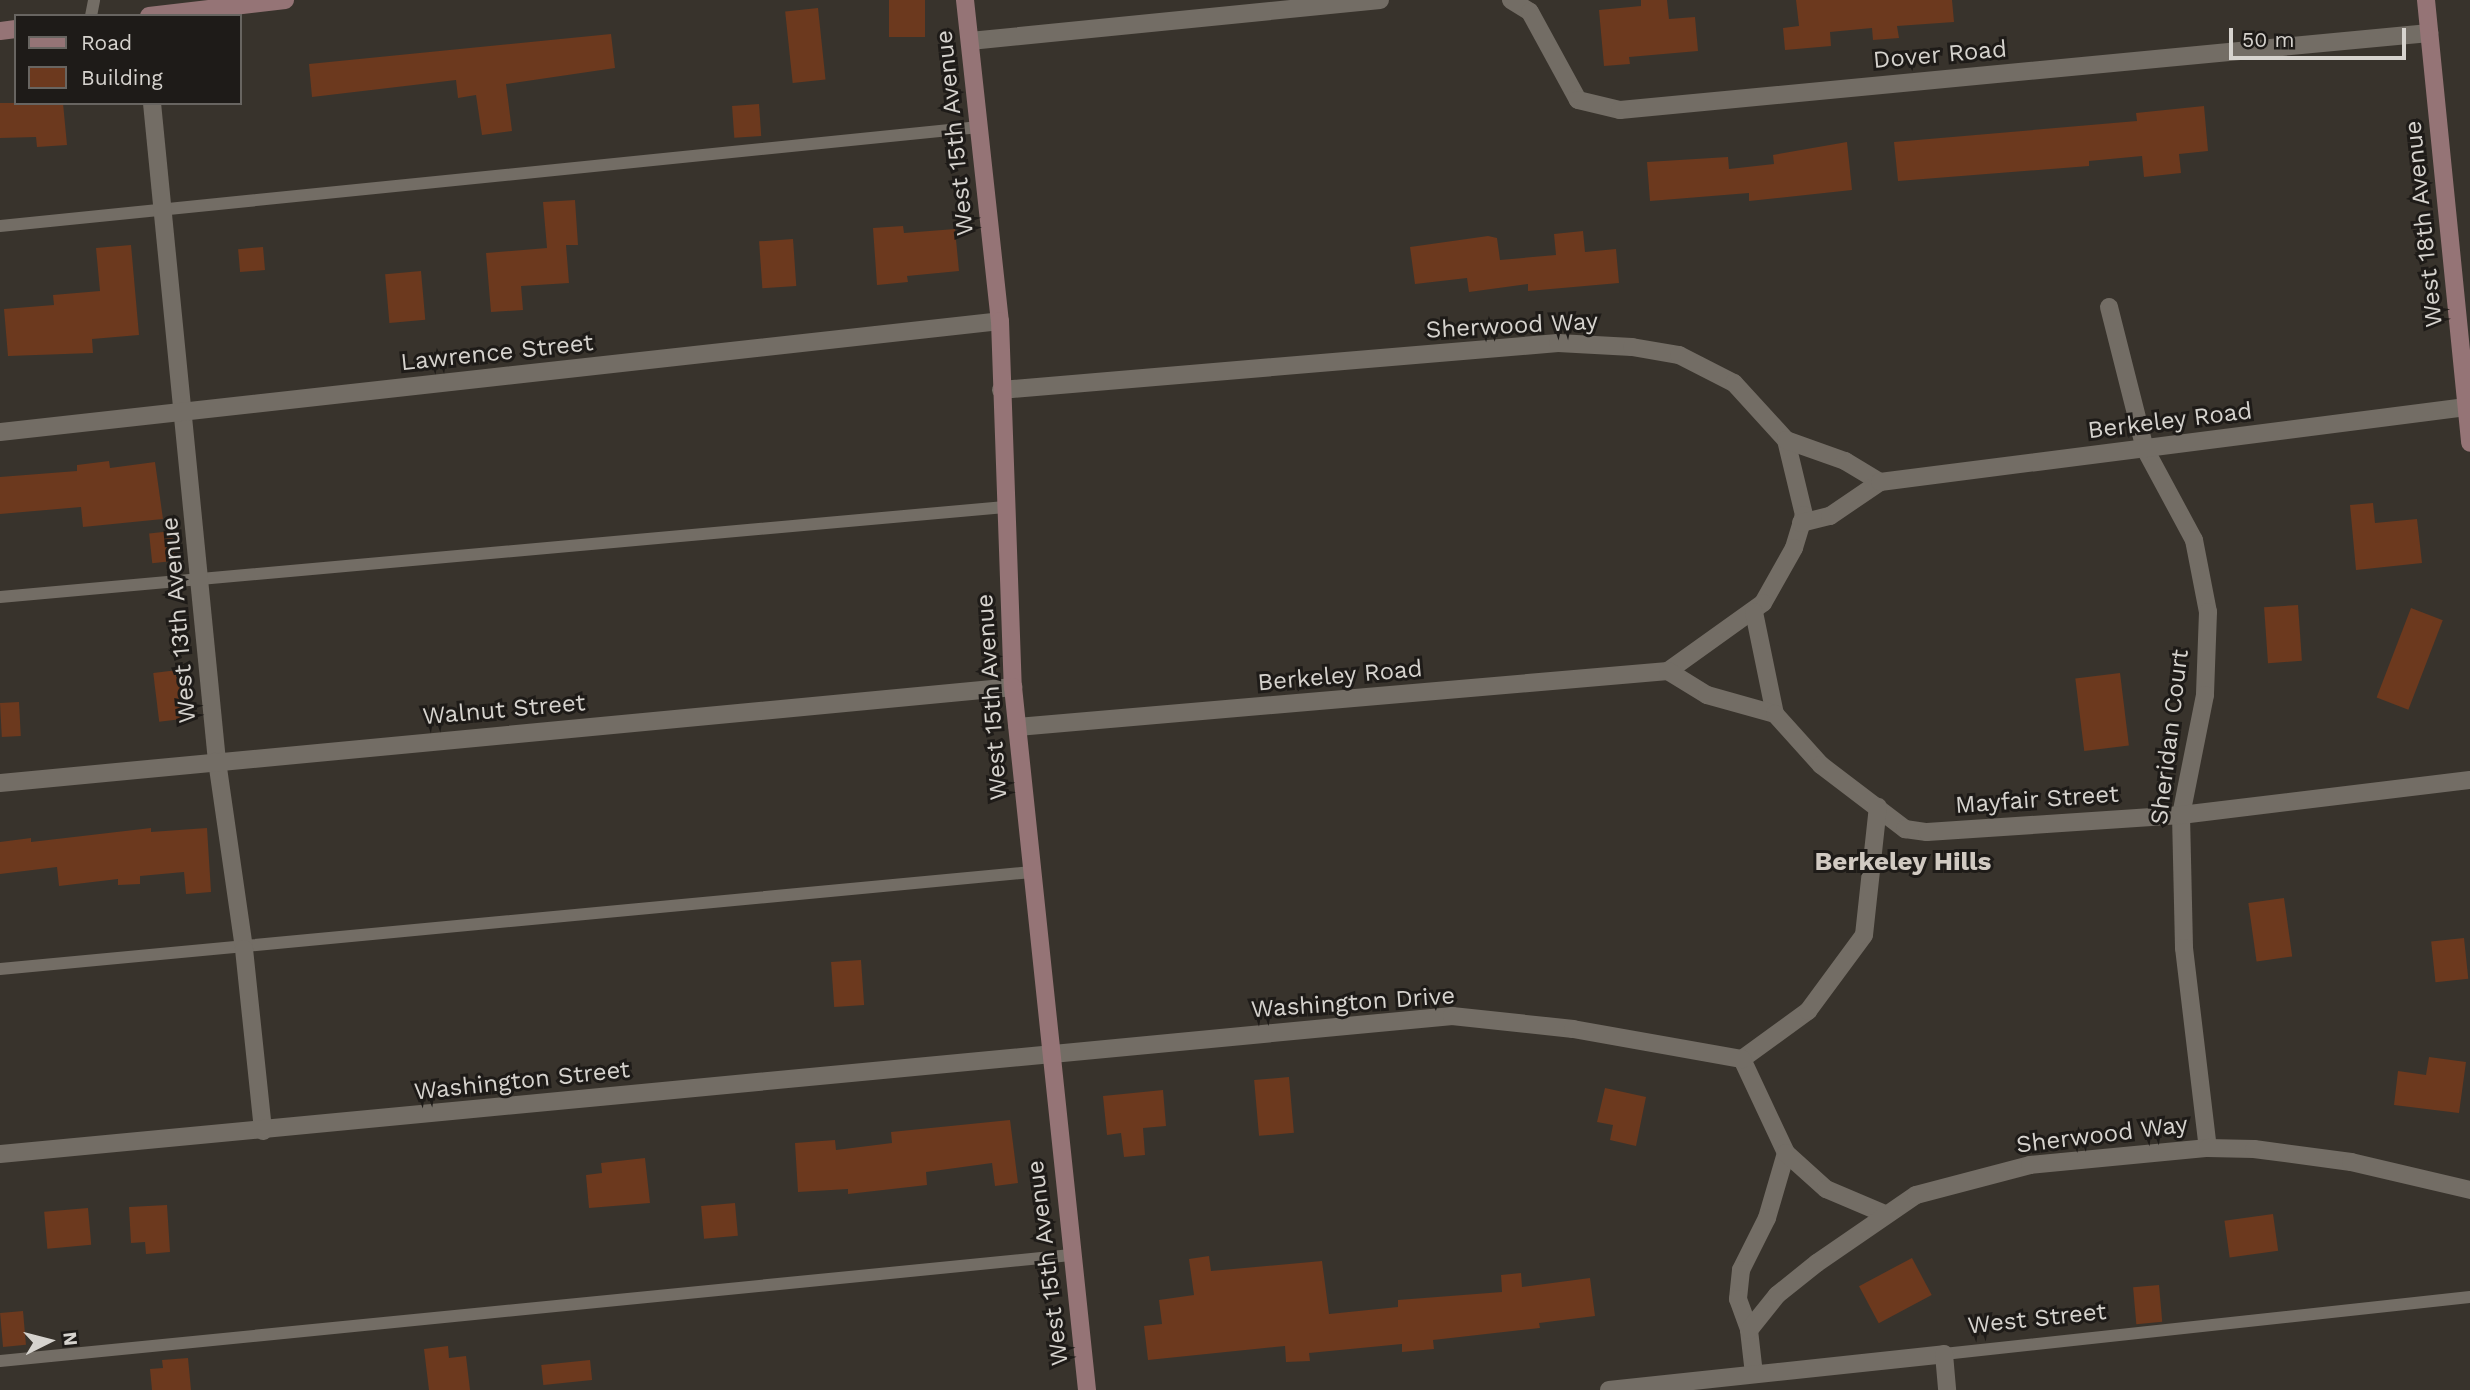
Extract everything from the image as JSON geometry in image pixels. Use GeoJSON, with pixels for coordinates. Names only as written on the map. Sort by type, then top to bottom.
{"type":"FeatureCollection","features":[{"type":"Feature","properties":{"kind":"street"},"geometry":{"type":"LineString","coordinates":[[166,14],[285,0]]}},
{"type":"Feature","properties":{"kind":"street","name":"West 15th Avenue"},"geometry":{"type":"LineString","coordinates":[[965,0],[1000,321],[1013,687],[1049,1054],[1087,1390]]}},
{"type":"Feature","properties":{"kind":"street"},"geometry":{"type":"LineString","coordinates":[[970,41],[1380,0]]}},
{"type":"Feature","properties":{"kind":"street","name":"Dover Road"},"geometry":{"type":"LineString","coordinates":[[1511,0],[1530,12],[1578,100],[1620,110],[2429,33]]}},
{"type":"Feature","properties":{"kind":"street","name":"West 18th Avenue"},"geometry":{"type":"LineString","coordinates":[[2426,0],[2470,443]]}},
{"type":"Feature","properties":{"kind":"street","name":"West 13th Avenue"},"geometry":{"type":"LineString","coordinates":[[152,105],[217,761],[244,949],[263,1131]]}},
{"type":"Feature","properties":{"kind":"street","name":"Sheridan Court"},"geometry":{"type":"LineString","coordinates":[[2109,307],[2144,449],[2194,540],[2208,612],[2205,695],[2181,815],[2184,947],[2208,1147]]}},
{"type":"Feature","properties":{"kind":"street","name":"Lawrence Street"},"geometry":{"type":"LineString","coordinates":[[0,432],[1000,321]]}},
{"type":"Feature","properties":{"kind":"street","name":"Sherwood Way"},"geometry":{"type":"LineString","coordinates":[[1001,390],[1558,343],[1632,347],[1679,355],[1734,383],[1786,440],[1800,490],[1801,523],[1794,548],[1763,603],[1668,671]]}},
{"type":"Feature","properties":{"kind":"street","name":"Berkeley Road"},"geometry":{"type":"LineString","coordinates":[[1801,523],[1830,516],[1880,482],[2466,407]]}},
{"type":"Feature","properties":{"kind":"street"},"geometry":{"type":"LineString","coordinates":[[1786,440],[1845,461],[1880,482]]}},
{"type":"Feature","properties":{"kind":"street"},"geometry":{"type":"LineString","coordinates":[[1668,671],[1707,695],[1775,714],[1754,612]]}},
{"type":"Feature","properties":{"kind":"street","name":"Berkeley Road"},"geometry":{"type":"LineString","coordinates":[[1017,727],[1668,671]]}},
{"type":"Feature","properties":{"kind":"street","name":"Walnut Street"},"geometry":{"type":"LineString","coordinates":[[0,783],[1013,687]]}},
{"type":"Feature","properties":{"kind":"street","name":"Mayfair Street"},"geometry":{"type":"LineString","coordinates":[[1775,714],[1821,765],[1905,829],[1927,832],[2181,815],[2470,780]]}},
{"type":"Feature","properties":{"kind":"street"},"geometry":{"type":"LineString","coordinates":[[1878,807],[1864,935],[1808,1011],[1742,1059],[1786,1153],[1826,1189],[1885,1214]]}},
{"type":"Feature","properties":{"kind":"street","name":"Washington Drive"},"geometry":{"type":"LineString","coordinates":[[1049,1054],[1452,1016],[1573,1030],[1742,1059]]}},
{"type":"Feature","properties":{"kind":"street","name":"Washington Street"},"geometry":{"type":"LineString","coordinates":[[0,1154],[1049,1054]]}},
{"type":"Feature","properties":{"kind":"street","name":"Sherwood Way"},"geometry":{"type":"LineString","coordinates":[[1749,1330],[1777,1295],[1885,1214],[1916,1195],[2030,1165],[2208,1147],[2351,1162],[2470,1190]]}},
{"type":"Feature","properties":{"kind":"street"},"geometry":{"type":"LineString","coordinates":[[1754,1374],[1749,1330],[1738,1299],[1741,1270],[1767,1217],[1786,1153]]}},
{"type":"Feature","properties":{"kind":"street"},"geometry":{"type":"LineString","coordinates":[[1944,1354],[1947,1390]]}},
{"type":"Feature","properties":{"kind":"street","name":"West Street"},"geometry":{"type":"LineString","coordinates":[[1609,1390],[1944,1354]]}},
{"type":"Feature","properties":{"kind":"lane"},"geometry":{"type":"LineString","coordinates":[[0,226],[979,127]]}},
{"type":"Feature","properties":{"kind":"lane"},"geometry":{"type":"LineString","coordinates":[[0,597],[1005,507]]}},
{"type":"Feature","properties":{"kind":"lane"},"geometry":{"type":"LineString","coordinates":[[0,968],[244,949],[1031,872]]}},
{"type":"Feature","properties":{"kind":"lane"},"geometry":{"type":"LineString","coordinates":[[0,1361],[1071,1255]]}},
{"type":"Feature","properties":{"kind":"lane","name":"West Street"},"geometry":{"type":"LineString","coordinates":[[1944,1354],[2470,1297]]}},
{"type":"Feature","properties":{"kind":"building"},"geometry":{"type":"Polygon","coordinates":[[[889,0],[925,0],[925,37],[889,37],[889,0]]]}},
{"type":"Feature","properties":{"kind":"building"},"geometry":{"type":"Polygon","coordinates":[[[1641,0],[1667,0],[1669,19],[1695,17],[1698,51],[1629,57],[1630,64],[1604,66],[1599,10],[1641,6],[1641,0]]]}},
{"type":"Feature","properties":{"kind":"building"},"geometry":{"type":"Polygon","coordinates":[[[1796,0],[1952,0],[1954,22],[1897,26],[1899,38],[1873,40],[1872,28],[1830,32],[1831,46],[1785,50],[1783,28],[1799,26],[1796,0]]]}},
{"type":"Feature","properties":{"kind":"building"},"geometry":{"type":"Polygon","coordinates":[[[818,8],[826,80],[793,83],[785,11],[818,8]]]}},
{"type":"Feature","properties":{"kind":"building"},"geometry":{"type":"Polygon","coordinates":[[[611,34],[615,68],[506,84],[512,131],[482,135],[476,95],[458,98],[456,80],[312,97],[309,64],[611,34]]]}},
{"type":"Feature","properties":{"kind":"building"},"geometry":{"type":"Polygon","coordinates":[[[0,103],[63,105],[67,145],[37,147],[36,137],[0,138],[0,103]]]}},
{"type":"Feature","properties":{"kind":"building"},"geometry":{"type":"Polygon","coordinates":[[[759,104],[761,136],[734,138],[732,106],[759,104]]]}},
{"type":"Feature","properties":{"kind":"building"},"geometry":{"type":"Polygon","coordinates":[[[2204,106],[2208,151],[2179,154],[2181,173],[2144,177],[2142,156],[2089,161],[2089,166],[1898,181],[1894,142],[2137,121],[2136,113],[2204,106]]]}},
{"type":"Feature","properties":{"kind":"building"},"geometry":{"type":"Polygon","coordinates":[[[1847,142],[1852,190],[1749,201],[1749,193],[1650,201],[1647,162],[1728,157],[1729,169],[1774,164],[1773,155],[1847,142]]]}},
{"type":"Feature","properties":{"kind":"building"},"geometry":{"type":"Polygon","coordinates":[[[575,200],[578,245],[566,245],[569,283],[521,286],[523,310],[491,312],[486,253],[547,248],[543,202],[575,200]]]}},
{"type":"Feature","properties":{"kind":"building"},"geometry":{"type":"Polygon","coordinates":[[[903,226],[904,233],[955,229],[959,271],[907,276],[908,282],[877,285],[873,228],[903,226]]]}},
{"type":"Feature","properties":{"kind":"building"},"geometry":{"type":"Polygon","coordinates":[[[1583,231],[1585,252],[1616,249],[1619,283],[1528,291],[1528,284],[1469,292],[1467,278],[1415,284],[1410,247],[1488,236],[1497,238],[1500,260],[1556,255],[1554,234],[1583,231]]]}},
{"type":"Feature","properties":{"kind":"building"},"geometry":{"type":"Polygon","coordinates":[[[793,239],[796,286],[762,288],[759,241],[793,239]]]}},
{"type":"Feature","properties":{"kind":"building"},"geometry":{"type":"Polygon","coordinates":[[[131,245],[139,335],[92,339],[93,353],[8,356],[4,309],[54,305],[53,295],[100,291],[96,248],[131,245]]]}},
{"type":"Feature","properties":{"kind":"building"},"geometry":{"type":"Polygon","coordinates":[[[263,247],[265,270],[240,272],[238,249],[263,247]]]}},
{"type":"Feature","properties":{"kind":"building"},"geometry":{"type":"Polygon","coordinates":[[[421,271],[425,320],[389,323],[385,274],[421,271]]]}},
{"type":"Feature","properties":{"kind":"building"},"geometry":{"type":"Polygon","coordinates":[[[109,461],[110,468],[155,462],[163,519],[83,527],[81,507],[0,514],[0,477],[77,471],[77,465],[109,461]]]}},
{"type":"Feature","properties":{"kind":"building"},"geometry":{"type":"Polygon","coordinates":[[[2373,503],[2375,523],[2417,519],[2422,563],[2356,570],[2350,505],[2373,503]]]}},
{"type":"Feature","properties":{"kind":"building"},"geometry":{"type":"Polygon","coordinates":[[[172,531],[175,561],[152,563],[149,533],[172,531]]]}},
{"type":"Feature","properties":{"kind":"building"},"geometry":{"type":"Polygon","coordinates":[[[2298,605],[2302,661],[2268,663],[2264,607],[2298,605]]]}},
{"type":"Feature","properties":{"kind":"building"},"geometry":{"type":"Polygon","coordinates":[[[2411,608],[2443,620],[2408,710],[2377,698],[2411,608]]]}},
{"type":"Feature","properties":{"kind":"building"},"geometry":{"type":"Polygon","coordinates":[[[186,669],[192,718],[159,722],[153,673],[186,669]]]}},
{"type":"Feature","properties":{"kind":"building"},"geometry":{"type":"Polygon","coordinates":[[[2120,673],[2129,745],[2084,751],[2075,678],[2120,673]]]}},
{"type":"Feature","properties":{"kind":"building"},"geometry":{"type":"Polygon","coordinates":[[[19,702],[21,736],[2,737],[0,703],[19,702]]]}},
{"type":"Feature","properties":{"kind":"building"},"geometry":{"type":"Polygon","coordinates":[[[151,828],[151,832],[207,828],[211,892],[186,894],[184,872],[140,876],[140,884],[118,885],[118,879],[59,886],[57,867],[0,874],[0,842],[31,838],[31,842],[151,828]]]}},
{"type":"Feature","properties":{"kind":"building"},"geometry":{"type":"Polygon","coordinates":[[[2284,898],[2292,956],[2257,961],[2248,903],[2284,898]]]}},
{"type":"Feature","properties":{"kind":"building"},"geometry":{"type":"Polygon","coordinates":[[[2464,938],[2468,979],[2435,982],[2431,941],[2464,938]]]}},
{"type":"Feature","properties":{"kind":"building"},"geometry":{"type":"Polygon","coordinates":[[[861,960],[864,1005],[834,1007],[831,962],[861,960]]]}},
{"type":"Feature","properties":{"kind":"building"},"geometry":{"type":"Polygon","coordinates":[[[2429,1057],[2466,1062],[2459,1113],[2394,1105],[2398,1071],[2426,1075],[2429,1057]]]}},
{"type":"Feature","properties":{"kind":"building"},"geometry":{"type":"Polygon","coordinates":[[[1289,1077],[1294,1133],[1259,1136],[1254,1080],[1289,1077]]]}},
{"type":"Feature","properties":{"kind":"building"},"geometry":{"type":"Polygon","coordinates":[[[1605,1088],[1646,1097],[1636,1146],[1610,1140],[1613,1125],[1597,1122],[1605,1088]]]}},
{"type":"Feature","properties":{"kind":"building"},"geometry":{"type":"Polygon","coordinates":[[[1163,1090],[1166,1126],[1143,1128],[1145,1155],[1124,1157],[1121,1133],[1107,1135],[1103,1096],[1163,1090]]]}},
{"type":"Feature","properties":{"kind":"building"},"geometry":{"type":"Polygon","coordinates":[[[1010,1120],[1018,1183],[995,1186],[992,1163],[926,1172],[927,1185],[848,1194],[848,1189],[798,1192],[795,1143],[835,1140],[836,1150],[892,1143],[891,1132],[1010,1120]]]}},
{"type":"Feature","properties":{"kind":"building"},"geometry":{"type":"Polygon","coordinates":[[[645,1158],[650,1203],[589,1208],[586,1175],[602,1173],[601,1163],[645,1158]]]}},
{"type":"Feature","properties":{"kind":"building"},"geometry":{"type":"Polygon","coordinates":[[[735,1203],[738,1236],[704,1239],[701,1206],[735,1203]]]}},
{"type":"Feature","properties":{"kind":"building"},"geometry":{"type":"Polygon","coordinates":[[[167,1205],[170,1252],[146,1254],[145,1242],[131,1243],[129,1207],[167,1205]]]}},
{"type":"Feature","properties":{"kind":"building"},"geometry":{"type":"Polygon","coordinates":[[[88,1208],[91,1245],[47,1249],[44,1212],[88,1208]]]}},
{"type":"Feature","properties":{"kind":"building"},"geometry":{"type":"Polygon","coordinates":[[[2273,1214],[2278,1251],[2230,1257],[2224,1221],[2273,1214]]]}},
{"type":"Feature","properties":{"kind":"building"},"geometry":{"type":"Polygon","coordinates":[[[1209,1256],[1211,1271],[1322,1261],[1329,1314],[1398,1307],[1398,1300],[1502,1292],[1501,1275],[1521,1273],[1522,1287],[1590,1278],[1595,1316],[1539,1323],[1540,1328],[1433,1340],[1434,1349],[1402,1352],[1402,1344],[1309,1353],[1310,1361],[1286,1362],[1285,1346],[1148,1360],[1144,1326],[1162,1324],[1159,1300],[1194,1295],[1189,1259],[1209,1256]]]}},
{"type":"Feature","properties":{"kind":"building"},"geometry":{"type":"Polygon","coordinates":[[[1912,1258],[1932,1295],[1879,1323],[1859,1286],[1912,1258]]]}},
{"type":"Feature","properties":{"kind":"building"},"geometry":{"type":"Polygon","coordinates":[[[2159,1285],[2162,1322],[2136,1324],[2133,1287],[2159,1285]]]}},
{"type":"Feature","properties":{"kind":"building"},"geometry":{"type":"Polygon","coordinates":[[[23,1311],[26,1345],[3,1347],[0,1313],[23,1311]]]}},
{"type":"Feature","properties":{"kind":"building"},"geometry":{"type":"Polygon","coordinates":[[[448,1346],[449,1358],[466,1356],[470,1390],[429,1390],[424,1349],[448,1346]]]}},
{"type":"Feature","properties":{"kind":"building"},"geometry":{"type":"Polygon","coordinates":[[[188,1358],[191,1390],[152,1390],[150,1369],[163,1368],[162,1360],[188,1358]]]}},
{"type":"Feature","properties":{"kind":"building"},"geometry":{"type":"Polygon","coordinates":[[[590,1360],[592,1380],[543,1385],[541,1365],[590,1360]]]}},
{"type":"Feature","properties":{"kind":"district","name":"Berkeley Hills"},"geometry":{"type":"Point","coordinates":[1903,862]}}]}
